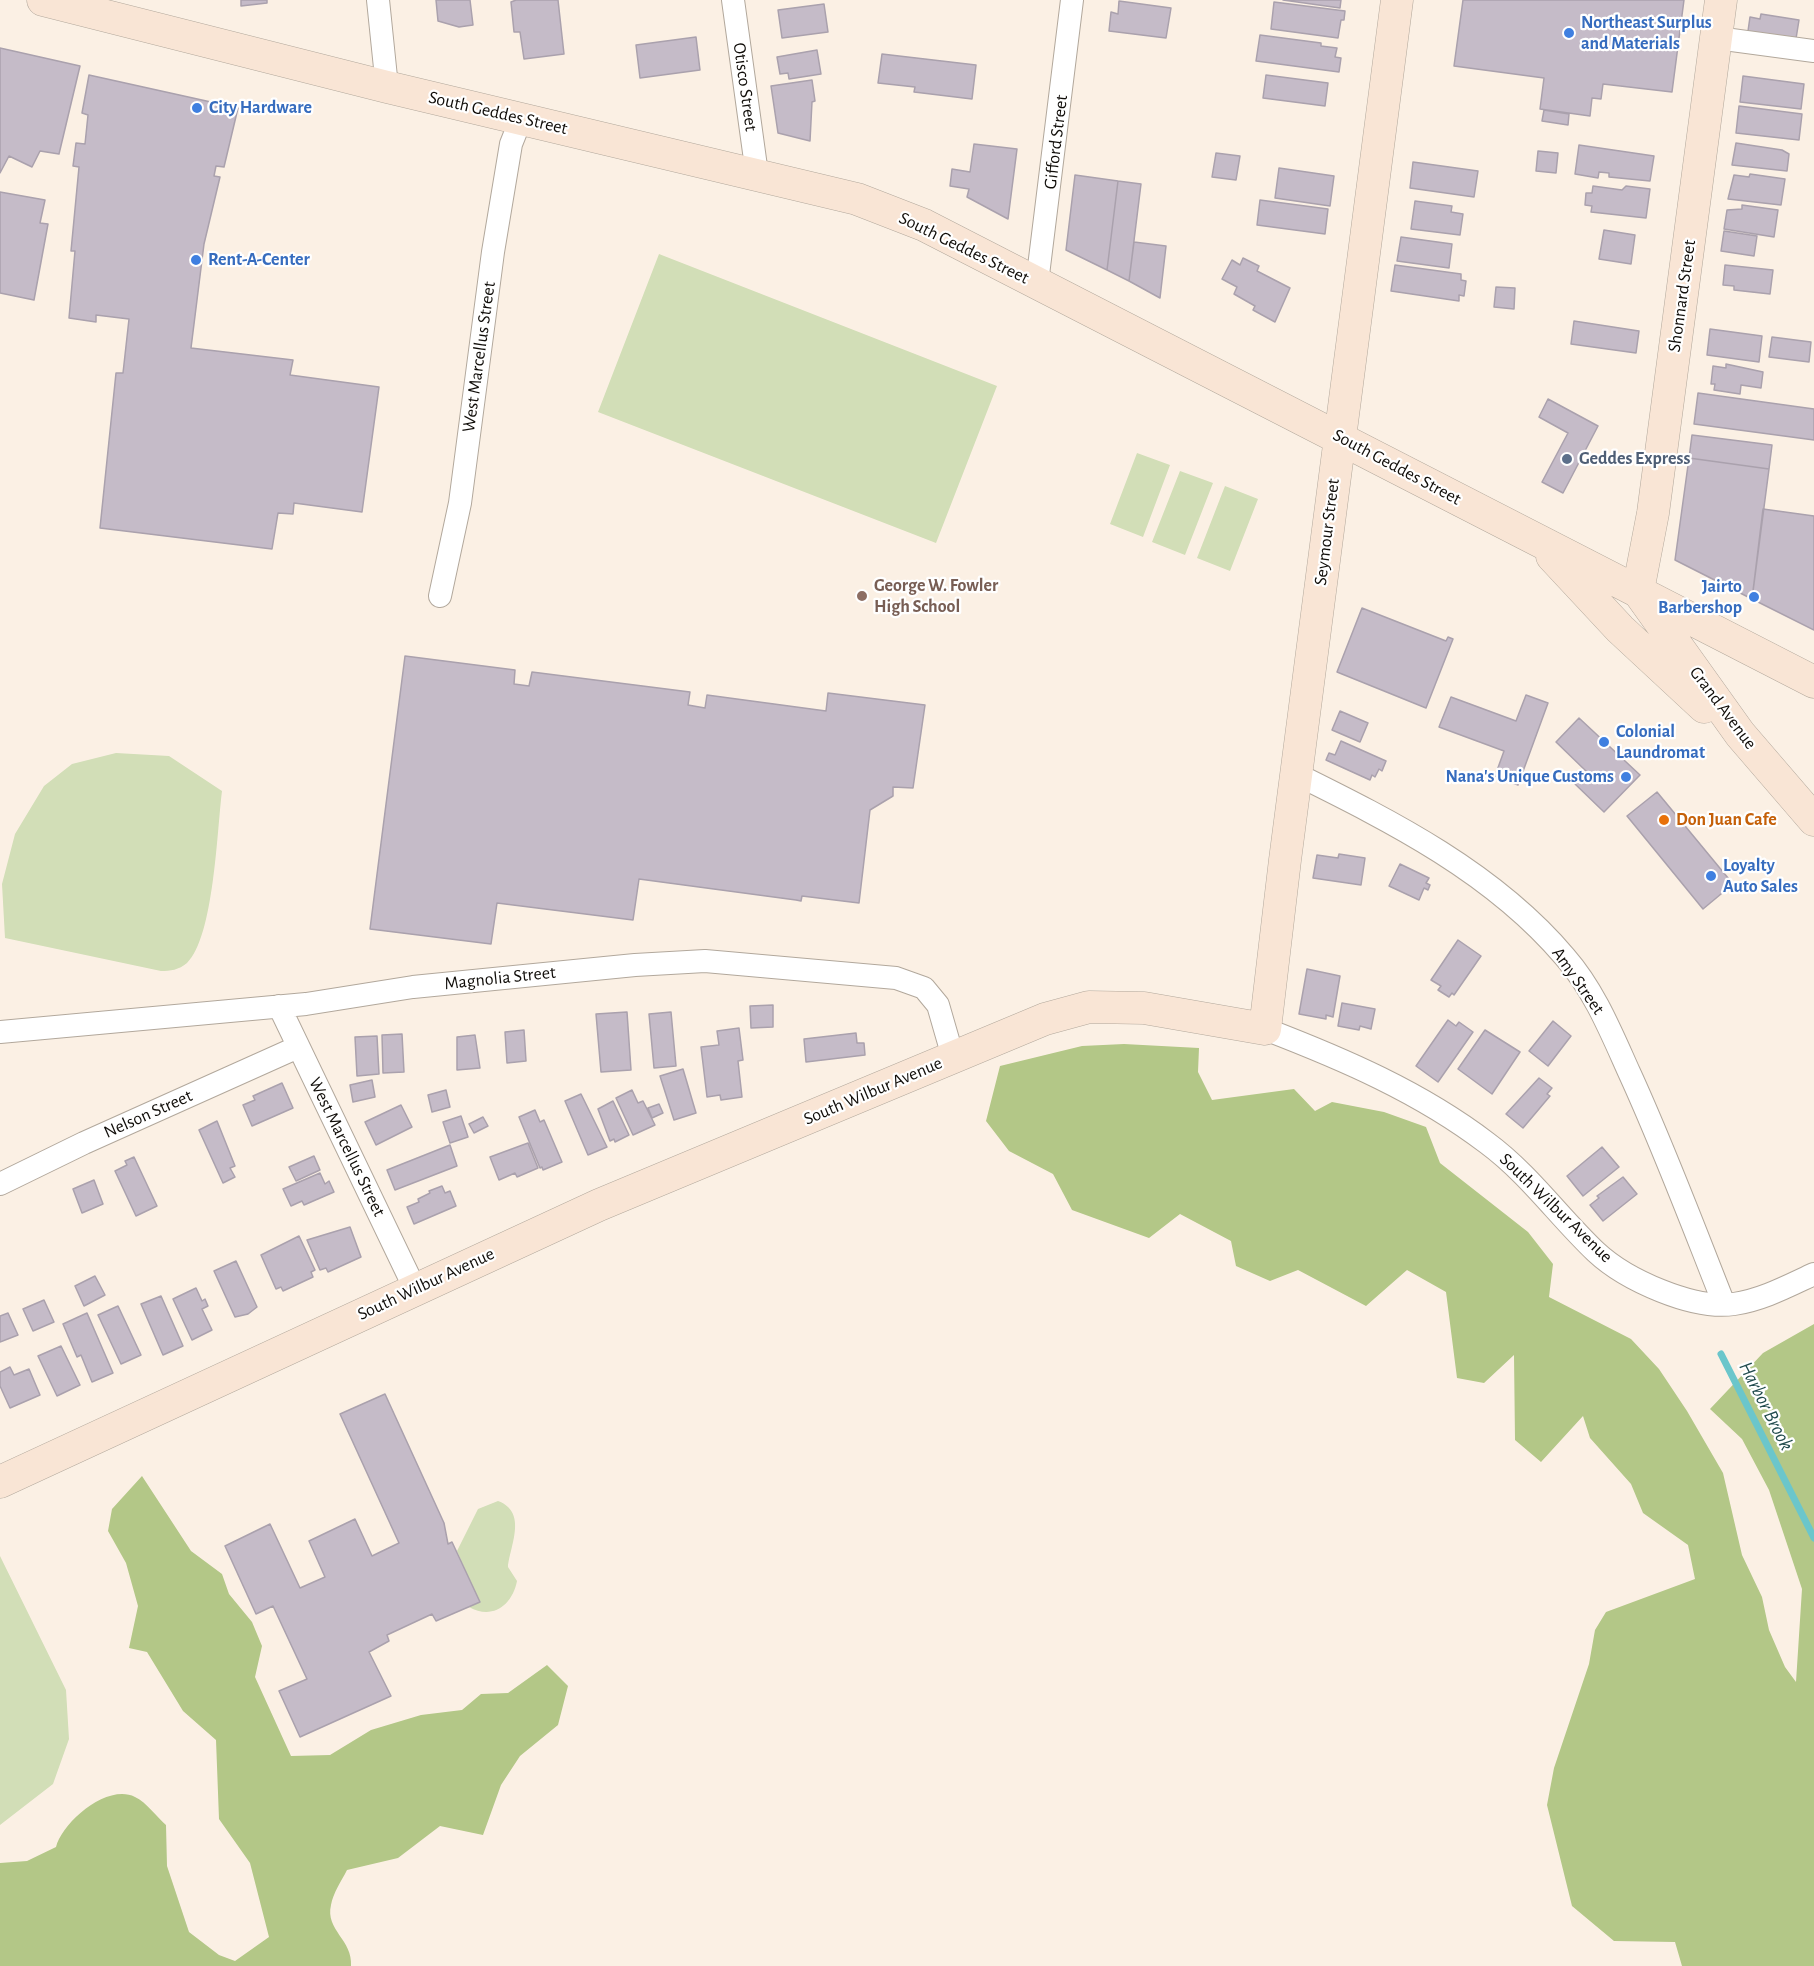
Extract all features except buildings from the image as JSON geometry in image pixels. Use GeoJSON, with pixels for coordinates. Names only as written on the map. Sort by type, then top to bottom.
{"type":"FeatureCollection","features":[{"type":"Feature","properties":{"kind":"street","name":"South Geddes Street"},"geometry":{"type":"LineString","coordinates":[[44,0],[387,87],[857,199],[924,225],[1814,682]]}},
{"type":"Feature","properties":{"kind":"street"},"geometry":{"type":"LineString","coordinates":[[378,0],[387,87]]}},
{"type":"Feature","properties":{"kind":"street","name":"Otisco Street"},"geometry":{"type":"LineString","coordinates":[[733,0],[758,174]]}},
{"type":"Feature","properties":{"kind":"street","name":"Gifford Street"},"geometry":{"type":"LineString","coordinates":[[1037,283],[1072,0]]}},
{"type":"Feature","properties":{"kind":"street","name":"Seymour Street"},"geometry":{"type":"LineString","coordinates":[[1265,1029],[1397,0]]}},
{"type":"Feature","properties":{"kind":"street","name":"Shonnard Street"},"geometry":{"type":"LineString","coordinates":[[1638,591],[1653,513],[1721,0]]}},
{"type":"Feature","properties":{"kind":"street"},"geometry":{"type":"LineString","coordinates":[[1717,38],[1814,51]]}},
{"type":"Feature","properties":{"kind":"street","name":"West Marcellus Street"},"geometry":{"type":"LineString","coordinates":[[440,596],[460,503],[493,252],[511,144],[521,119]]}},
{"type":"Feature","properties":{"kind":"street"},"geometry":{"type":"LineString","coordinates":[[1537,540],[1620,629],[1725,726],[1740,734]]}},
{"type":"Feature","properties":{"kind":"street","name":"Grand Avenue"},"geometry":{"type":"LineString","coordinates":[[1638,591],[1740,734],[1814,820]]}},
{"type":"Feature","properties":{"kind":"street","name":"Amy Street"},"geometry":{"type":"LineString","coordinates":[[1296,774],[1371,811],[1459,863],[1527,918],[1566,958],[1600,1008],[1646,1110],[1724,1304]]}},
{"type":"Feature","properties":{"kind":"street","name":"Magnolia Street"},"geometry":{"type":"LineString","coordinates":[[0,1032],[279,1006],[413,987],[635,965],[705,961],[896,978],[924,988],[938,1005],[953,1057]]}},
{"type":"Feature","properties":{"kind":"street","name":"West Marcellus Street"},"geometry":{"type":"LineString","coordinates":[[279,1006],[415,1289]]}},
{"type":"Feature","properties":{"kind":"street","name":"South Wilbur Avenue"},"geometry":{"type":"LineString","coordinates":[[0,1482],[599,1205],[882,1089],[1045,1019],[1089,1007],[1144,1008],[1265,1029],[1346,1060],[1441,1111],[1489,1144],[1545,1196],[1597,1253],[1640,1283],[1662,1292],[1724,1304]]}},
{"type":"Feature","properties":{"kind":"street","name":"Nelson Street"},"geometry":{"type":"LineString","coordinates":[[0,1184],[84,1143],[298,1047]]}},
{"type":"Feature","properties":{"kind":"street"},"geometry":{"type":"LineString","coordinates":[[1724,1304],[1772,1294],[1814,1274]]}},
{"type":"Feature","properties":{"kind":"green space"},"geometry":{"type":"Polygon","coordinates":[[[659,254],[997,386],[936,543],[598,412],[659,254]]]}},
{"type":"Feature","properties":{"kind":"green space"},"geometry":{"type":"Polygon","coordinates":[[[1137,453],[1170,465],[1143,537],[1110,524],[1137,453]]]}},
{"type":"Feature","properties":{"kind":"green space"},"geometry":{"type":"Polygon","coordinates":[[[1180,471],[1213,483],[1185,555],[1152,542],[1180,471]]]}},
{"type":"Feature","properties":{"kind":"green space"},"geometry":{"type":"Polygon","coordinates":[[[1225,486],[1258,499],[1230,571],[1197,558],[1225,486]]]}},
{"type":"Feature","properties":{"kind":"green space"},"geometry":{"type":"Polygon","coordinates":[[[116,753],[169,756],[222,791],[213,882],[203,931],[196,950],[187,963],[174,970],[161,971],[5,938],[2,884],[15,834],[44,786],[72,764],[116,753]]]}},
{"type":"Feature","properties":{"kind":"green space"},"geometry":{"type":"Polygon","coordinates":[[[1124,1044],[1199,1048],[1198,1072],[1212,1100],[1294,1089],[1315,1111],[1332,1102],[1384,1112],[1426,1127],[1440,1163],[1528,1232],[1553,1264],[1549,1297],[1631,1339],[1659,1369],[1687,1411],[1723,1473],[1742,1555],[1762,1597],[1769,1630],[1785,1667],[1796,1682],[1802,1589],[1769,1490],[1742,1439],[1710,1409],[1763,1353],[1814,1324],[1814,1966],[1682,1966],[1675,1942],[1614,1941],[1572,1906],[1547,1805],[1554,1768],[1589,1664],[1595,1630],[1606,1612],[1695,1579],[1688,1545],[1643,1513],[1631,1484],[1590,1438],[1583,1416],[1541,1462],[1515,1440],[1514,1355],[1484,1383],[1457,1378],[1446,1292],[1407,1270],[1366,1306],[1298,1270],[1270,1281],[1236,1266],[1231,1241],[1180,1214],[1149,1238],[1072,1210],[1053,1174],[1009,1151],[986,1121],[1000,1066],[1082,1046],[1124,1044]]]}},
{"type":"Feature","properties":{"kind":"green space"},"geometry":{"type":"Polygon","coordinates":[[[142,1476],[191,1551],[222,1574],[229,1594],[252,1622],[262,1646],[255,1677],[291,1756],[330,1755],[371,1730],[421,1715],[462,1710],[481,1694],[508,1693],[547,1665],[568,1686],[558,1725],[520,1756],[501,1785],[483,1835],[440,1826],[398,1858],[347,1870],[334,1896],[330,1914],[335,1928],[348,1949],[351,1966],[0,1966],[0,1863],[27,1861],[56,1847],[67,1827],[87,1808],[99,1800],[124,1794],[139,1799],[166,1825],[167,1866],[189,1932],[219,1955],[235,1961],[269,1937],[250,1863],[219,1819],[216,1740],[183,1711],[147,1652],[129,1648],[138,1606],[126,1563],[108,1531],[112,1509],[142,1476]]]}},
{"type":"Feature","properties":{"kind":"green space"},"geometry":{"type":"Polygon","coordinates":[[[498,1501],[507,1506],[515,1521],[514,1540],[508,1567],[517,1581],[506,1604],[493,1611],[477,1611],[469,1607],[479,1602],[457,1551],[478,1509],[498,1501]]]}},
{"type":"Feature","properties":{"kind":"green space"},"geometry":{"type":"Polygon","coordinates":[[[0,1556],[66,1690],[69,1739],[53,1784],[0,1825],[0,1556]]]}},
{"type":"Feature","properties":{"kind":"waterway","name":"Harbor Brook"},"geometry":{"type":"LineString","coordinates":[[1721,1354],[1814,1538]]}},
{"type":"Feature","properties":{"kind":"place","name":"Northeast Surplus and Materials"},"geometry":{"type":"Point","coordinates":[1569,33]}},
{"type":"Feature","properties":{"kind":"place","name":"City Hardware"},"geometry":{"type":"Point","coordinates":[197,108]}},
{"type":"Feature","properties":{"kind":"place","name":"Rent-A-Center"},"geometry":{"type":"Point","coordinates":[196,260]}},
{"type":"Feature","properties":{"kind":"place","name":"Geddes Express"},"geometry":{"type":"Point","coordinates":[1567,459]}},
{"type":"Feature","properties":{"kind":"place","name":"George W. Fowler High School"},"geometry":{"type":"Point","coordinates":[862,596]}},
{"type":"Feature","properties":{"kind":"place","name":"Jairto Barbershop"},"geometry":{"type":"Point","coordinates":[1754,597]}},
{"type":"Feature","properties":{"kind":"place","name":"Colonial Laundromat"},"geometry":{"type":"Point","coordinates":[1604,742]}},
{"type":"Feature","properties":{"kind":"place","name":"Nana's Unique Customs"},"geometry":{"type":"Point","coordinates":[1626,777]}},
{"type":"Feature","properties":{"kind":"place","name":"Don Juan Cafe"},"geometry":{"type":"Point","coordinates":[1664,820]}},
{"type":"Feature","properties":{"kind":"place","name":"Loyalty Auto Sales"},"geometry":{"type":"Point","coordinates":[1711,876]}}]}
